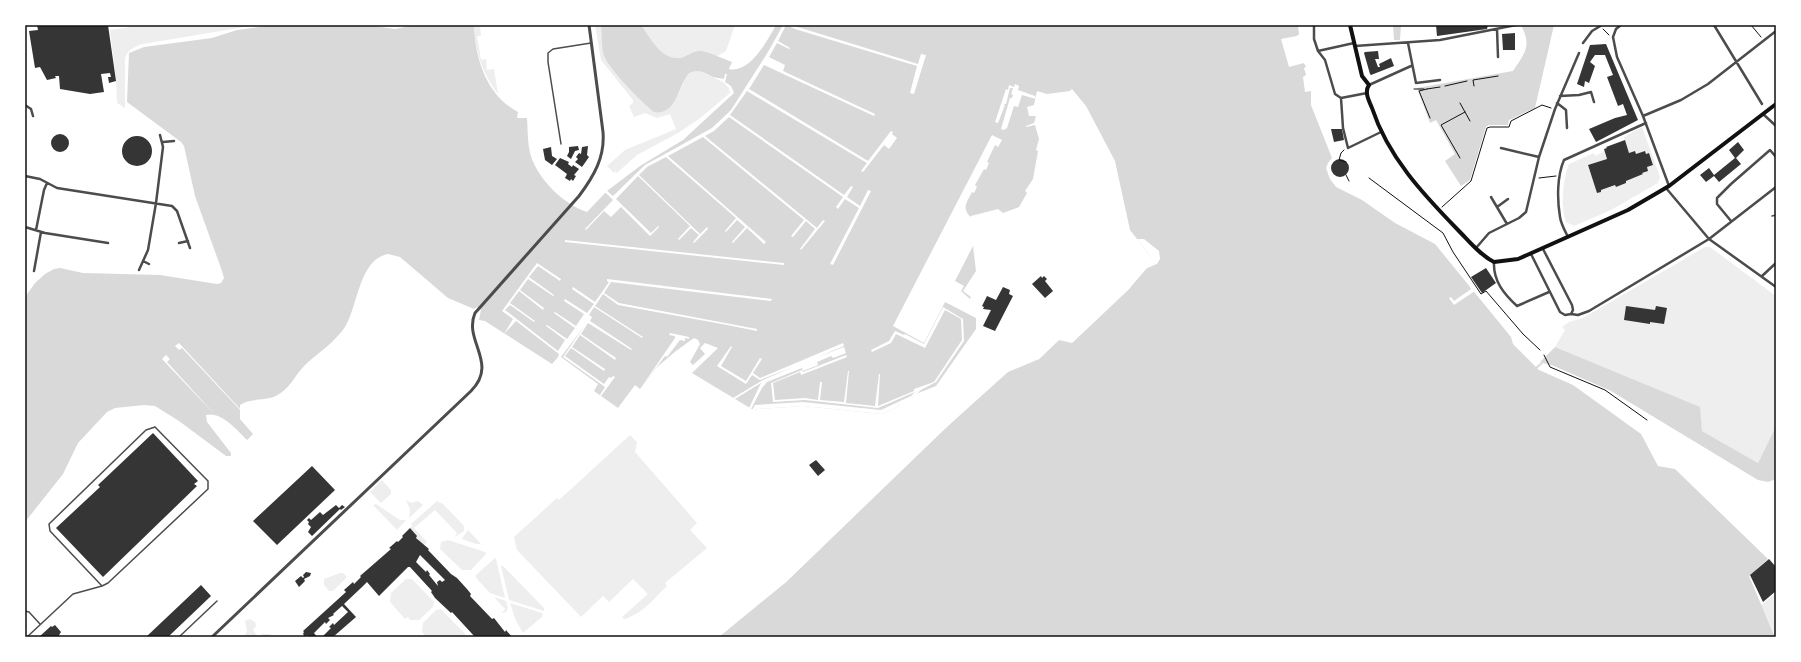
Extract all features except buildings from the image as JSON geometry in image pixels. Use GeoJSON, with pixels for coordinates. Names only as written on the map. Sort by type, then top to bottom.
{"type":"FeatureCollection","features":[{"type":"Feature","properties":{"kind":"main road"},"geometry":{"type":"LineString","coordinates":[[1350,25],[1362,76],[1369,86],[1367,93],[1381,132],[1393,154],[1438,210],[1476,248],[1494,262],[1512,261],[1531,254],[1628,210],[1668,187],[1776,104]]}},
{"type":"Feature","properties":{"kind":"street"},"geometry":{"type":"LineString","coordinates":[[212,637],[476,386],[482,371],[481,355],[472,325],[474,316],[578,196],[596,170],[603,145],[603,132],[589,25]]}},
{"type":"Feature","properties":{"kind":"street"},"geometry":{"type":"LineString","coordinates":[[1314,25],[1314,39],[1318,51],[1325,60],[1335,94],[1342,98],[1367,93]]}},
{"type":"Feature","properties":{"kind":"street"},"geometry":{"type":"LineString","coordinates":[[1318,51],[1355,44],[1408,43],[1440,40],[1516,25]]}},
{"type":"Feature","properties":{"kind":"street"},"geometry":{"type":"LineString","coordinates":[[1621,25],[1616,29],[1613,37],[1617,57],[1646,123],[1668,187],[1709,239],[1776,287]]}},
{"type":"Feature","properties":{"kind":"street"},"geometry":{"type":"LineString","coordinates":[[1714,25],[1762,104]]}},
{"type":"Feature","properties":{"kind":"street"},"geometry":{"type":"LineString","coordinates":[[1583,43],[1592,31],[1602,26]]}},
{"type":"Feature","properties":{"kind":"street"},"geometry":{"type":"LineString","coordinates":[[1496,29],[1498,57]]}},
{"type":"Feature","properties":{"kind":"street"},"geometry":{"type":"LineString","coordinates":[[1643,116],[1682,100],[1708,84],[1737,63],[1776,31]]}},
{"type":"Feature","properties":{"kind":"street"},"geometry":{"type":"LineString","coordinates":[[1408,43],[1411,66],[1416,83],[1440,80]]}},
{"type":"Feature","properties":{"kind":"street"},"geometry":{"type":"LineString","coordinates":[[1476,248],[1489,233],[1522,216],[1526,212],[1538,157],[1560,96],[1579,53]]}},
{"type":"Feature","properties":{"kind":"street"},"geometry":{"type":"LineString","coordinates":[[1369,86],[1411,66]]}},
{"type":"Feature","properties":{"kind":"street"},"geometry":{"type":"LineString","coordinates":[[1560,96],[1579,95],[1591,92],[1594,102]]}},
{"type":"Feature","properties":{"kind":"street"},"geometry":{"type":"LineString","coordinates":[[1342,98],[1343,128],[1348,148],[1381,132]]}},
{"type":"Feature","properties":{"kind":"street"},"geometry":{"type":"LineString","coordinates":[[1558,103],[1566,110],[1568,128]]}},
{"type":"Feature","properties":{"kind":"street"},"geometry":{"type":"LineString","coordinates":[[25,105],[31,109],[33,116]]}},
{"type":"Feature","properties":{"kind":"street"},"geometry":{"type":"LineString","coordinates":[[1763,114],[1776,126]]}},
{"type":"Feature","properties":{"kind":"street"},"geometry":{"type":"LineString","coordinates":[[1568,238],[1560,218],[1560,176],[1564,160],[1646,123]]}},
{"type":"Feature","properties":{"kind":"street"},"geometry":{"type":"LineString","coordinates":[[139,270],[148,250],[156,202],[163,142],[160,135]]}},
{"type":"Feature","properties":{"kind":"street"},"geometry":{"type":"LineString","coordinates":[[163,142],[174,141]]}},
{"type":"Feature","properties":{"kind":"street"},"geometry":{"type":"LineString","coordinates":[[1501,148],[1538,157]]}},
{"type":"Feature","properties":{"kind":"street"},"geometry":{"type":"LineString","coordinates":[[1731,220],[1717,204],[1717,198],[1770,150],[1776,157]]}},
{"type":"Feature","properties":{"kind":"street"},"geometry":{"type":"LineString","coordinates":[[25,176],[40,179],[57,188],[170,205],[176,208],[190,248]]}},
{"type":"Feature","properties":{"kind":"street"},"geometry":{"type":"LineString","coordinates":[[36,230],[44,190],[47,183]]}},
{"type":"Feature","properties":{"kind":"street"},"geometry":{"type":"LineString","coordinates":[[1531,254],[1561,314],[1565,316],[1571,314],[1578,315],[1589,311],[1709,239],[1731,220],[1776,187]]}},
{"type":"Feature","properties":{"kind":"street"},"geometry":{"type":"LineString","coordinates":[[1491,197],[1507,224]]}},
{"type":"Feature","properties":{"kind":"street"},"geometry":{"type":"LineString","coordinates":[[1497,207],[1508,200]]}},
{"type":"Feature","properties":{"kind":"street"},"geometry":{"type":"LineString","coordinates":[[25,227],[41,232],[108,242]]}},
{"type":"Feature","properties":{"kind":"street"},"geometry":{"type":"LineString","coordinates":[[34,271],[41,232]]}},
{"type":"Feature","properties":{"kind":"street"},"geometry":{"type":"LineString","coordinates":[[179,243],[188,241]]}},
{"type":"Feature","properties":{"kind":"street"},"geometry":{"type":"LineString","coordinates":[[1543,249],[1572,305],[1573,310],[1571,314]]}},
{"type":"Feature","properties":{"kind":"street"},"geometry":{"type":"LineString","coordinates":[[144,261],[149,264]]}},
{"type":"Feature","properties":{"kind":"street"},"geometry":{"type":"LineString","coordinates":[[1494,262],[1494,271],[1498,283],[1517,306],[1549,292]]}},
{"type":"Feature","properties":{"kind":"street"},"geometry":{"type":"LineString","coordinates":[[1762,276],[1776,263]]}},
{"type":"Feature","properties":{"kind":"lane"},"geometry":{"type":"LineString","coordinates":[[561,144],[548,62],[548,53],[553,49],[591,43]]}},
{"type":"Feature","properties":{"kind":"lane"},"geometry":{"type":"LineString","coordinates":[[1772,216],[1776,215]]}},
{"type":"Feature","properties":{"kind":"lane"},"geometry":{"type":"LineString","coordinates":[[27,637],[73,594],[102,586],[108,583],[209,487],[208,480],[155,427],[146,430],[49,524],[50,531],[102,586]]}},
{"type":"Feature","properties":{"kind":"lane"},"geometry":{"type":"LineString","coordinates":[[179,637],[217,601]]}},
{"type":"Feature","properties":{"kind":"lane"},"geometry":{"type":"LineString","coordinates":[[25,611],[30,613],[40,624]]}},
{"type":"Feature","properties":{"kind":"path"},"geometry":{"type":"LineString","coordinates":[[1751,25],[1764,41]]}},
{"type":"Feature","properties":{"kind":"path"},"geometry":{"type":"LineString","coordinates":[[1602,26],[1614,41]]}},
{"type":"Feature","properties":{"kind":"path"},"geometry":{"type":"LineString","coordinates":[[1474,86],[1473,80],[1498,76]]}},
{"type":"Feature","properties":{"kind":"path"},"geometry":{"type":"LineString","coordinates":[[1444,86],[1467,81]]}},
{"type":"Feature","properties":{"kind":"path"},"geometry":{"type":"LineString","coordinates":[[1430,118],[1419,91],[1440,87]]}},
{"type":"Feature","properties":{"kind":"path"},"geometry":{"type":"LineString","coordinates":[[1414,89],[1427,89]]}},
{"type":"Feature","properties":{"kind":"path"},"geometry":{"type":"LineString","coordinates":[[1460,103],[1470,122]]}},
{"type":"Feature","properties":{"kind":"path"},"geometry":{"type":"LineString","coordinates":[[1438,210],[1471,181],[1487,128],[1509,127],[1511,122],[1542,105],[1555,109]]}},
{"type":"Feature","properties":{"kind":"path"},"geometry":{"type":"LineString","coordinates":[[1460,158],[1441,126],[1465,112]]}},
{"type":"Feature","properties":{"kind":"path"},"geometry":{"type":"LineString","coordinates":[[1346,162],[1339,160],[1341,152],[1348,148]]}},
{"type":"Feature","properties":{"kind":"path"},"geometry":{"type":"LineString","coordinates":[[1346,175],[1349,181]]}},
{"type":"Feature","properties":{"kind":"path"},"geometry":{"type":"LineString","coordinates":[[1534,179],[1560,176]]}},
{"type":"Feature","properties":{"kind":"path"},"geometry":{"type":"LineString","coordinates":[[1369,178],[1443,233],[1453,252],[1481,294],[1486,291],[1523,334],[1540,350]]}},
{"type":"Feature","properties":{"kind":"path"},"geometry":{"type":"LineString","coordinates":[[1544,355],[1550,367],[1605,390],[1647,420]]}},
{"type":"Feature","properties":{"kind":"shaded area"},"geometry":{"type":"Polygon","coordinates":[[[143,25],[256,25],[143,44],[132,49],[125,59],[125,108],[117,103],[110,30],[143,25]]]}},
{"type":"Feature","properties":{"kind":"shaded area"},"geometry":{"type":"Polygon","coordinates":[[[274,25],[367,25],[395,29],[416,25],[474,25],[477,50],[484,74],[490,86],[498,96],[507,105],[518,112],[517,118],[527,118],[529,149],[532,159],[541,176],[562,198],[570,204],[587,212],[607,191],[640,166],[683,140],[734,93],[731,86],[725,82],[727,74],[725,74],[724,79],[714,77],[700,71],[695,71],[688,75],[674,103],[669,108],[662,112],[654,112],[626,86],[607,62],[602,49],[601,25],[641,25],[661,52],[673,58],[679,58],[697,51],[707,52],[732,62],[728,71],[729,69],[737,69],[744,66],[751,61],[763,47],[776,25],[1298,25],[1299,34],[1297,36],[1281,39],[1289,67],[1304,63],[1306,67],[1304,68],[1306,75],[1303,77],[1305,92],[1311,91],[1311,105],[1332,158],[1326,168],[1330,179],[1336,187],[1362,200],[1395,223],[1435,244],[1511,337],[1513,344],[1539,370],[1573,385],[1641,434],[1658,466],[1675,469],[1768,559],[1749,576],[1775,637],[719,637],[786,582],[939,434],[1008,372],[1039,359],[1061,338],[1073,342],[1129,289],[1151,257],[1130,230],[1115,161],[1086,106],[1072,89],[1070,91],[1047,94],[1037,91],[1034,105],[1027,107],[1029,116],[1036,116],[1034,123],[1026,127],[1035,125],[1039,139],[1036,150],[1038,151],[1033,179],[1025,191],[1027,193],[1019,207],[1003,213],[998,209],[971,217],[966,211],[967,202],[972,192],[974,193],[977,187],[975,185],[984,169],[986,170],[989,163],[987,162],[995,145],[998,147],[1002,140],[992,135],[893,326],[924,343],[945,302],[976,318],[976,329],[936,386],[916,394],[912,398],[911,396],[898,402],[899,406],[882,414],[803,406],[757,409],[755,411],[692,373],[718,348],[705,343],[700,348],[705,354],[693,365],[690,362],[700,344],[698,340],[694,338],[657,367],[640,389],[635,385],[618,408],[594,391],[598,384],[561,357],[558,357],[552,364],[485,321],[479,320],[481,310],[477,307],[474,309],[448,298],[400,257],[388,254],[378,258],[365,274],[345,327],[336,338],[301,369],[289,386],[272,398],[248,401],[240,405],[240,419],[253,434],[247,440],[228,422],[217,416],[206,415],[207,422],[231,453],[231,456],[226,456],[179,421],[155,406],[144,405],[115,408],[107,412],[78,443],[63,474],[25,522],[25,297],[35,283],[45,274],[54,269],[60,268],[83,273],[160,275],[217,284],[221,283],[224,278],[195,196],[184,146],[181,142],[127,102],[129,53],[144,47],[212,38],[237,30],[274,25]]]}},
{"type":"Feature","properties":{"kind":"shaded area"},"geometry":{"type":"Polygon","coordinates":[[[474,25],[480,25],[481,36],[477,36],[481,60],[486,59],[487,70],[494,69],[498,94],[492,86],[480,61],[474,25]]]}},
{"type":"Feature","properties":{"kind":"shaded area"},"geometry":{"type":"Polygon","coordinates":[[[595,25],[601,25],[602,49],[607,62],[626,86],[654,112],[658,112],[679,93],[686,77],[693,71],[700,71],[723,82],[729,88],[730,93],[699,119],[678,133],[637,155],[617,173],[616,171],[614,173],[607,166],[625,150],[676,129],[670,114],[657,118],[645,113],[634,117],[629,106],[633,103],[633,100],[601,60],[595,25]]]}},
{"type":"Feature","properties":{"kind":"shaded area"},"geometry":{"type":"Polygon","coordinates":[[[641,25],[735,25],[726,51],[716,57],[707,52],[699,52],[679,58],[670,58],[661,52],[641,25]]]}},
{"type":"Feature","properties":{"kind":"shaded area"},"geometry":{"type":"Polygon","coordinates":[[[1393,25],[1401,25],[1400,40],[1394,40],[1393,25]]]}},
{"type":"Feature","properties":{"kind":"shaded area"},"geometry":{"type":"Polygon","coordinates":[[[1521,25],[1554,25],[1535,108],[1509,120],[1508,125],[1489,125],[1486,127],[1470,180],[1461,186],[1445,161],[1455,154],[1436,120],[1430,123],[1417,88],[1513,71],[1526,49],[1526,39],[1521,25]]]}},
{"type":"Feature","properties":{"kind":"shaded area"},"geometry":{"type":"Polygon","coordinates":[[[1642,127],[1660,177],[1658,183],[1611,210],[1574,226],[1566,222],[1563,209],[1563,193],[1565,177],[1569,164],[1594,153],[1595,156],[1603,152],[1604,149],[1607,159],[1588,165],[1597,193],[1615,185],[1616,187],[1626,183],[1626,181],[1642,174],[1647,167],[1653,165],[1649,153],[1636,154],[1635,151],[1629,153],[1624,137],[1642,127]]]}},
{"type":"Feature","properties":{"kind":"shaded area"},"geometry":{"type":"Polygon","coordinates":[[[973,246],[976,271],[963,291],[971,297],[970,299],[961,291],[964,286],[955,281],[973,246]]]}},
{"type":"Feature","properties":{"kind":"shaded area"},"geometry":{"type":"Polygon","coordinates":[[[1705,247],[1710,247],[1776,296],[1776,426],[1758,463],[1702,431],[1699,407],[1555,347],[1565,330],[1562,327],[1569,322],[1583,318],[1705,247]]]}},
{"type":"Feature","properties":{"kind":"shaded area"},"geometry":{"type":"Polygon","coordinates":[[[1555,347],[1700,407],[1702,431],[1758,463],[1776,426],[1776,479],[1768,482],[1758,480],[1611,391],[1554,366],[1540,362],[1555,347]]]}},
{"type":"Feature","properties":{"kind":"shaded area"},"geometry":{"type":"Polygon","coordinates":[[[630,435],[637,442],[635,452],[697,523],[690,530],[707,548],[665,583],[667,586],[648,605],[632,616],[625,619],[622,617],[648,594],[633,579],[609,602],[603,596],[581,617],[517,550],[514,537],[557,498],[559,500],[630,435]]]}},
{"type":"Feature","properties":{"kind":"shaded area"},"geometry":{"type":"Polygon","coordinates":[[[382,480],[391,490],[391,494],[381,503],[370,492],[382,480]]]}},
{"type":"Feature","properties":{"kind":"shaded area"},"geometry":{"type":"Polygon","coordinates":[[[406,500],[411,503],[418,501],[423,505],[409,518],[410,509],[406,500]]]}},
{"type":"Feature","properties":{"kind":"shaded area"},"geometry":{"type":"Polygon","coordinates":[[[437,501],[443,504],[464,526],[464,531],[455,537],[457,533],[435,510],[414,528],[427,542],[423,546],[410,528],[412,526],[411,524],[437,501]]]}},
{"type":"Feature","properties":{"kind":"shaded area"},"geometry":{"type":"Polygon","coordinates":[[[376,504],[400,520],[406,520],[397,530],[373,505],[376,504]]]}},
{"type":"Feature","properties":{"kind":"shaded area"},"geometry":{"type":"Polygon","coordinates":[[[468,530],[481,544],[476,544],[462,539],[468,530]]]}},
{"type":"Feature","properties":{"kind":"shaded area"},"geometry":{"type":"Polygon","coordinates":[[[448,540],[485,552],[486,554],[471,570],[462,570],[440,549],[441,542],[448,540]]]}},
{"type":"Feature","properties":{"kind":"shaded area"},"geometry":{"type":"Polygon","coordinates":[[[495,558],[505,598],[490,593],[476,578],[476,575],[495,558]]]}},
{"type":"Feature","properties":{"kind":"shaded area"},"geometry":{"type":"Polygon","coordinates":[[[501,566],[503,566],[544,608],[544,611],[509,600],[501,566]]]}},
{"type":"Feature","properties":{"kind":"shaded area"},"geometry":{"type":"Polygon","coordinates":[[[343,573],[347,577],[333,591],[329,591],[324,585],[324,579],[343,573]]]}},
{"type":"Feature","properties":{"kind":"shaded area"},"geometry":{"type":"Polygon","coordinates":[[[406,579],[412,579],[434,602],[433,607],[419,620],[410,620],[408,617],[405,619],[390,602],[391,593],[406,579]]]}},
{"type":"Feature","properties":{"kind":"shaded area"},"geometry":{"type":"Polygon","coordinates":[[[1776,593],[1776,637],[1761,605],[1776,593]]]}},
{"type":"Feature","properties":{"kind":"shaded area"},"geometry":{"type":"Polygon","coordinates":[[[494,597],[506,601],[508,608],[506,612],[502,613],[505,609],[494,597]]]}},
{"type":"Feature","properties":{"kind":"shaded area"},"geometry":{"type":"Polygon","coordinates":[[[510,603],[542,613],[543,616],[523,633],[516,621],[510,603]]]}},
{"type":"Feature","properties":{"kind":"shaded area"},"geometry":{"type":"Polygon","coordinates":[[[441,609],[465,634],[465,637],[423,637],[425,635],[422,632],[423,623],[436,610],[441,609]]]}},
{"type":"Feature","properties":{"kind":"shaded area"},"geometry":{"type":"Polygon","coordinates":[[[250,619],[255,622],[256,626],[253,630],[258,637],[244,637],[247,631],[245,621],[250,619]]]}},
{"type":"Feature","properties":{"kind":"shaded area"},"geometry":{"type":"Polygon","coordinates":[[[262,634],[270,634],[273,637],[258,637],[262,634]]]}},
{"type":"Feature","properties":{"kind":"pier"},"geometry":{"type":"Polygon","coordinates":[[[783,25],[786,25],[778,41],[790,48],[789,49],[777,43],[769,57],[785,65],[783,71],[875,114],[874,116],[764,65],[749,89],[868,161],[891,131],[897,138],[889,149],[884,145],[863,172],[861,171],[867,163],[747,91],[730,115],[844,195],[851,186],[853,187],[847,197],[860,206],[868,190],[871,191],[833,265],[830,264],[859,208],[845,199],[838,209],[836,207],[843,197],[729,117],[714,131],[705,136],[817,228],[823,220],[825,221],[801,250],[800,249],[815,229],[806,221],[793,237],[791,236],[804,220],[703,137],[668,156],[766,242],[764,244],[747,228],[733,243],[732,242],[745,227],[737,220],[726,232],[725,231],[736,218],[666,157],[647,167],[639,175],[700,234],[707,227],[708,229],[694,243],[693,242],[699,235],[691,228],[679,240],[678,239],[690,226],[638,176],[616,199],[651,233],[658,226],[659,227],[650,236],[621,207],[611,217],[604,211],[586,230],[585,229],[613,200],[604,191],[606,190],[613,196],[645,165],[712,128],[731,110],[768,52],[783,25]]]}},
{"type":"Feature","properties":{"kind":"pier"},"geometry":{"type":"Polygon","coordinates":[[[786,25],[791,25],[918,64],[921,54],[926,55],[914,94],[910,93],[917,66],[786,25]]]}},
{"type":"Feature","properties":{"kind":"pier"},"geometry":{"type":"Polygon","coordinates":[[[1015,84],[1019,86],[1018,90],[1035,96],[1036,99],[1022,95],[1018,107],[1014,106],[1007,128],[1004,130],[1001,129],[1010,98],[1012,98],[1013,95],[1011,94],[1013,88],[1010,88],[1006,104],[1003,104],[1005,105],[998,123],[995,122],[1006,89],[1008,90],[1009,85],[1014,87],[1015,84]]]}},
{"type":"Feature","properties":{"kind":"pier"},"geometry":{"type":"Polygon","coordinates":[[[1137,239],[1144,239],[1159,251],[1160,259],[1157,264],[1147,268],[1129,289],[1072,343],[1059,340],[1039,359],[1015,367],[1038,357],[1060,336],[1072,340],[1128,287],[1144,263],[1151,257],[1137,239]]]}},
{"type":"Feature","properties":{"kind":"pier"},"geometry":{"type":"Polygon","coordinates":[[[565,240],[784,263],[784,265],[565,242],[565,240]]]}},
{"type":"Feature","properties":{"kind":"pier"},"geometry":{"type":"Polygon","coordinates":[[[537,263],[561,279],[560,281],[538,266],[529,277],[554,295],[553,296],[528,279],[520,290],[544,308],[543,310],[519,291],[510,303],[535,321],[534,322],[510,305],[505,310],[558,351],[565,340],[546,326],[547,325],[567,339],[575,328],[554,313],[555,312],[576,326],[584,314],[564,301],[565,299],[587,313],[594,304],[572,289],[573,287],[595,302],[609,282],[607,279],[772,299],[771,301],[611,282],[604,293],[619,303],[757,329],[757,331],[618,305],[603,294],[595,306],[643,337],[642,338],[594,307],[589,315],[592,317],[590,321],[632,349],[631,350],[588,323],[581,334],[616,358],[615,360],[580,335],[572,347],[605,369],[604,371],[571,348],[565,356],[604,384],[609,377],[615,377],[601,396],[600,395],[605,387],[563,357],[585,325],[561,357],[558,357],[559,354],[516,321],[504,334],[513,319],[502,311],[537,263]]]}},
{"type":"Feature","properties":{"kind":"pier"},"geometry":{"type":"Polygon","coordinates":[[[1466,280],[1475,291],[1454,305],[1449,298],[1451,297],[1454,301],[1471,289],[1466,280]]]}},
{"type":"Feature","properties":{"kind":"pier"},"geometry":{"type":"Polygon","coordinates":[[[943,307],[963,319],[964,341],[936,382],[921,390],[912,398],[911,396],[915,392],[878,408],[805,400],[773,402],[771,383],[802,370],[803,372],[846,355],[847,357],[801,375],[800,372],[773,383],[775,400],[805,398],[818,400],[820,382],[822,382],[820,400],[844,402],[848,371],[846,403],[875,406],[879,374],[878,406],[914,391],[914,389],[934,382],[962,340],[961,319],[945,310],[925,348],[896,334],[891,343],[872,352],[871,350],[889,341],[895,331],[904,335],[905,334],[924,344],[943,307]]]}},
{"type":"Feature","properties":{"kind":"pier"},"geometry":{"type":"Polygon","coordinates":[[[670,333],[689,337],[689,339],[685,338],[685,341],[680,340],[667,357],[665,356],[640,389],[675,338],[675,336],[669,335],[670,333]]]}},
{"type":"Feature","properties":{"kind":"pier"},"geometry":{"type":"Polygon","coordinates":[[[179,343],[242,412],[182,348],[179,350],[175,346],[179,343]]]}},
{"type":"Feature","properties":{"kind":"pier"},"geometry":{"type":"Polygon","coordinates":[[[843,343],[844,346],[818,357],[844,347],[846,353],[833,358],[831,356],[817,362],[818,365],[803,371],[802,368],[767,382],[762,388],[751,409],[749,408],[761,383],[735,399],[733,398],[763,380],[793,367],[760,380],[752,375],[746,384],[717,366],[731,346],[732,347],[721,366],[746,381],[760,358],[762,359],[753,373],[760,378],[843,343]]]}},
{"type":"Feature","properties":{"kind":"pier"},"geometry":{"type":"Polygon","coordinates":[[[166,355],[170,359],[167,362],[218,418],[162,359],[166,355]]]}},
{"type":"Feature","properties":{"kind":"pier"},"geometry":{"type":"Polygon","coordinates":[[[978,397],[786,582],[717,637],[785,581],[938,432],[978,397]]]}},
{"type":"Feature","properties":{"kind":"pier"},"geometry":{"type":"Polygon","coordinates":[[[803,402],[881,410],[898,402],[899,406],[882,414],[803,406],[757,409],[755,411],[752,410],[755,405],[803,402]]]}},
{"type":"Feature","properties":{"kind":"waterway"},"geometry":{"type":"LineString","coordinates":[[1536,368],[1542,363]]}}]}
